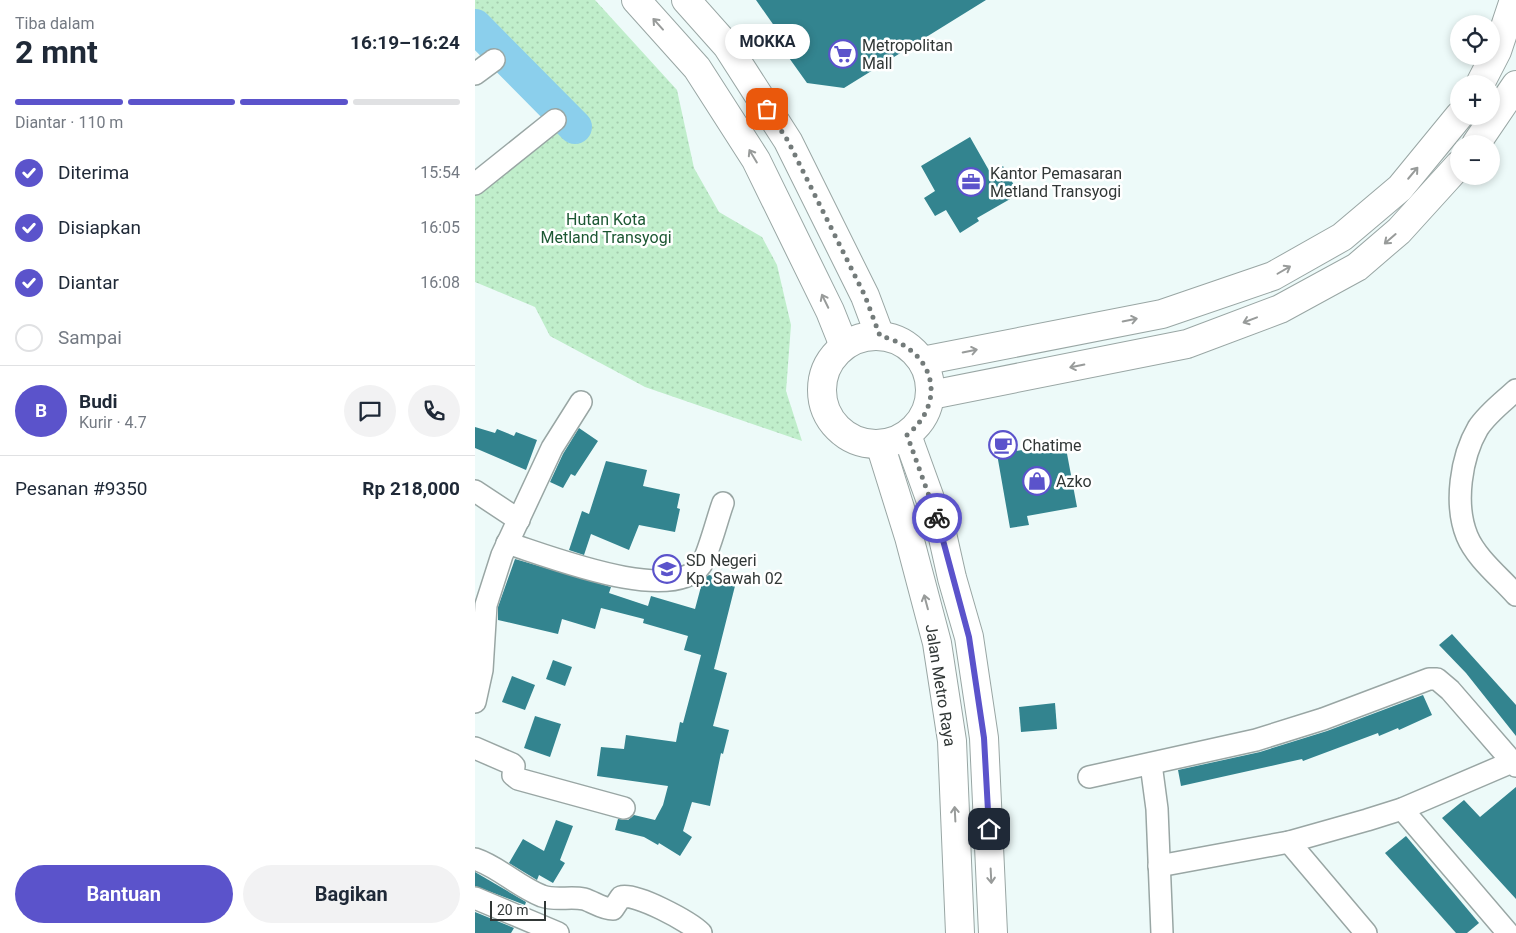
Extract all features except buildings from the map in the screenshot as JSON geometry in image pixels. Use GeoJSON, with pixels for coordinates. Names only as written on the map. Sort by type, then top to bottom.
{"type":"FeatureCollection","features":[{"type":"Feature","properties":{"kind":"main road"},"geometry":{"type":"LineString","coordinates":[[636,0],[697,68],[756,160],[830,311],[844,346]]}},
{"type":"Feature","properties":{"kind":"main road"},"geometry":{"type":"LineString","coordinates":[[686,0],[727,46],[788,141],[865,296],[880,336]]}},
{"type":"Feature","properties":{"kind":"main road"},"geometry":{"type":"LineString","coordinates":[[1488,75],[1507,55],[1515,0]]}},
{"type":"Feature","properties":{"kind":"main road"},"geometry":{"type":"LineString","coordinates":[[1482,135],[1516,85]]}},
{"type":"Feature","properties":{"kind":"main road"},"geometry":{"type":"LineString","coordinates":[[922,361],[1162,314],[1273,276],[1342,237],[1400,188],[1452,125]]}},
{"type":"Feature","properties":{"kind":"main road"},"geometry":{"type":"LineString","coordinates":[[931,395],[1187,344],[1280,309],[1357,267],[1399,231],[1450,175]]}},
{"type":"Feature","properties":{"kind":"main road"},"geometry":{"type":"LineString","coordinates":[[880,336],[911,348],[922,361],[929,378],[931,395],[923,418],[907,435],[880,444],[860,442],[842,432],[829,417],[823,402],[822,387],[825,371],[833,357],[844,346],[861,338],[880,336]]}},
{"type":"Feature","properties":{"kind":"main road","name":"Jalan Metro Raya"},"geometry":{"type":"LineString","coordinates":[[907,435],[941,528],[952,578],[969,637],[984,738],[993,933]]}},
{"type":"Feature","properties":{"kind":"main road","name":"Jalan Metro Raya"},"geometry":{"type":"LineString","coordinates":[[880,444],[909,537],[937,644],[952,741],[960,933]]}},
{"type":"Feature","properties":{"kind":"street"},"geometry":{"type":"LineString","coordinates":[[475,74],[494,60]]}},
{"type":"Feature","properties":{"kind":"street"},"geometry":{"type":"LineString","coordinates":[[475,184],[555,120]]}},
{"type":"Feature","properties":{"kind":"street"},"geometry":{"type":"LineString","coordinates":[[1516,390],[1488,415],[1478,429],[1465,463],[1461,515],[1467,537],[1479,554],[1516,595]]}},
{"type":"Feature","properties":{"kind":"street"},"geometry":{"type":"LineString","coordinates":[[475,702],[482,670],[486,606],[507,543],[552,448],[581,402]]}},
{"type":"Feature","properties":{"kind":"street"},"geometry":{"type":"LineString","coordinates":[[475,491],[519,520]]}},
{"type":"Feature","properties":{"kind":"street"},"geometry":{"type":"LineString","coordinates":[[507,543],[625,579],[660,581],[677,578],[691,573],[701,565],[723,503]]}},
{"type":"Feature","properties":{"kind":"street"},"geometry":{"type":"LineString","coordinates":[[1089,777],[1257,740],[1323,719],[1429,679],[1437,679],[1450,690],[1514,764],[1402,809],[1289,842],[1159,866]]}},
{"type":"Feature","properties":{"kind":"street"},"geometry":{"type":"LineString","coordinates":[[475,748],[512,764],[514,766],[513,775],[518,779],[624,808]]}},
{"type":"Feature","properties":{"kind":"street"},"geometry":{"type":"LineString","coordinates":[[1151,764],[1157,809],[1162,933]]}},
{"type":"Feature","properties":{"kind":"street"},"geometry":{"type":"LineString","coordinates":[[1402,809],[1508,933]]}},
{"type":"Feature","properties":{"kind":"street"},"geometry":{"type":"LineString","coordinates":[[1289,842],[1366,933]]}},
{"type":"Feature","properties":{"kind":"street"},"geometry":{"type":"LineString","coordinates":[[475,859],[490,864],[508,878],[545,896],[574,897],[613,910],[619,899],[629,896],[645,901],[674,926],[701,933]]}},
{"type":"Feature","properties":{"kind":"street"},"geometry":{"type":"LineString","coordinates":[[475,898],[558,933]]}},
{"type":"Feature","properties":{"kind":"green space","name":"Hutan Kota Metland Transyogi"},"geometry":{"type":"Polygon","coordinates":[[[475,0],[595,0],[677,90],[694,168],[719,212],[762,237],[777,265],[791,325],[786,391],[802,441],[645,387],[550,336],[535,307],[475,282],[475,193],[581,112],[475,16],[475,0]]]}},
{"type":"Feature","properties":{"kind":"waterway"},"geometry":{"type":"LineString","coordinates":[[475,26],[575,127]]}},
{"type":"Feature","properties":{"kind":"way so far"},"geometry":{"type":"LineString","coordinates":[[767,109],[788,141],[865,296],[880,336],[896,340],[911,348],[922,361],[929,378],[931,395],[923,418],[916,428],[907,435],[937,518]]}},
{"type":"Feature","properties":{"kind":"place","name":"Metropolitan Mall"},"geometry":{"type":"Point","coordinates":[843,54]}},
{"type":"Feature","properties":{"kind":"place","name":"MOKKA"},"geometry":{"type":"Point","coordinates":[767,109]}},
{"type":"Feature","properties":{"kind":"place","name":"Kantor Pemasaran Metland Transyogi"},"geometry":{"type":"Point","coordinates":[971,182]}},
{"type":"Feature","properties":{"kind":"place","name":"Chatime"},"geometry":{"type":"Point","coordinates":[1003,445]}},
{"type":"Feature","properties":{"kind":"place","name":"Azko"},"geometry":{"type":"Point","coordinates":[1037,481]}},
{"type":"Feature","properties":{"kind":"place","name":"SD Negeri Kp. Sawah 02"},"geometry":{"type":"Point","coordinates":[667,569]}},
{"type":"Feature","properties":{"kind":"route"},"geometry":{"type":"LineString","coordinates":[[937,518],[969,637],[984,738],[989,829]]}}]}
